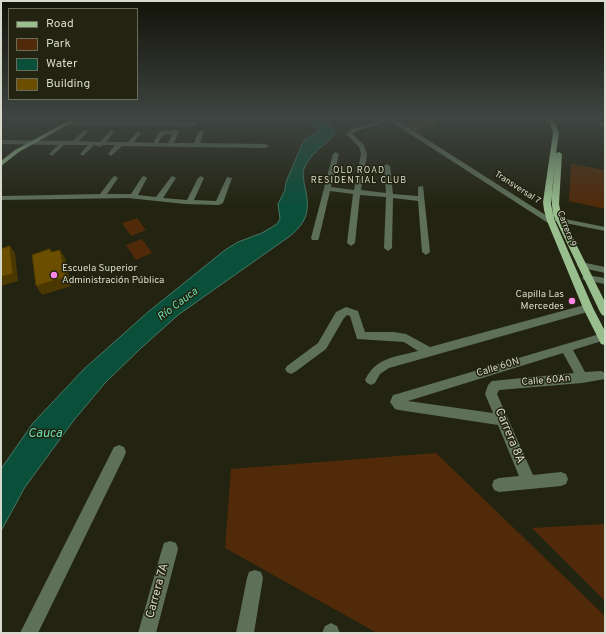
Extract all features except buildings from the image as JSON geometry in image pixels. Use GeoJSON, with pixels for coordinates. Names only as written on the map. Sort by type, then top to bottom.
{"type":"FeatureCollection","features":[{"type":"Feature","properties":{"kind":"main road"},"geometry":{"type":"LineString","coordinates":[[1,164],[22,149]]}},
{"type":"Feature","properties":{"kind":"main road","name":"Carrera 9"},"geometry":{"type":"LineString","coordinates":[[554,149],[547,202],[588,308],[604,339]]}},
{"type":"Feature","properties":{"kind":"main road","name":"Carrera 9"},"geometry":{"type":"LineString","coordinates":[[560,149],[554,220],[582,265],[587,278],[605,312]]}},
{"type":"Feature","properties":{"kind":"street"},"geometry":{"type":"LineString","coordinates":[[52,154],[57,149]]}},
{"type":"Feature","properties":{"kind":"street"},"geometry":{"type":"LineString","coordinates":[[83,154],[88,149]]}},
{"type":"Feature","properties":{"kind":"street"},"geometry":{"type":"LineString","coordinates":[[111,154],[116,149]]}},
{"type":"Feature","properties":{"kind":"street"},"geometry":{"type":"LineString","coordinates":[[351,243],[356,192],[364,154],[363,149]]}},
{"type":"Feature","properties":{"kind":"street","name":"Transversal 7"},"geometry":{"type":"LineString","coordinates":[[438,149],[554,220]]}},
{"type":"Feature","properties":{"kind":"street"},"geometry":{"type":"LineString","coordinates":[[315,238],[336,154]]}},
{"type":"Feature","properties":{"kind":"street"},"geometry":{"type":"LineString","coordinates":[[387,166],[390,195],[388,248]]}},
{"type":"Feature","properties":{"kind":"street"},"geometry":{"type":"LineString","coordinates":[[102,197],[115,178]]}},
{"type":"Feature","properties":{"kind":"street"},"geometry":{"type":"LineString","coordinates":[[133,197],[144,178]]}},
{"type":"Feature","properties":{"kind":"street"},"geometry":{"type":"LineString","coordinates":[[158,200],[173,178]]}},
{"type":"Feature","properties":{"kind":"street"},"geometry":{"type":"LineString","coordinates":[[190,202],[202,178]]}},
{"type":"Feature","properties":{"kind":"street"},"geometry":{"type":"LineString","coordinates":[[1,198],[133,197],[190,202],[220,202],[229,178]]}},
{"type":"Feature","properties":{"kind":"street"},"geometry":{"type":"LineString","coordinates":[[421,187],[426,252]]}},
{"type":"Feature","properties":{"kind":"street"},"geometry":{"type":"LineString","coordinates":[[328,189],[422,199]]}},
{"type":"Feature","properties":{"kind":"street"},"geometry":{"type":"LineString","coordinates":[[554,220],[605,228]]}},
{"type":"Feature","properties":{"kind":"street"},"geometry":{"type":"LineString","coordinates":[[582,265],[605,270]]}},
{"type":"Feature","properties":{"kind":"street"},"geometry":{"type":"LineString","coordinates":[[587,278],[605,281]]}},
{"type":"Feature","properties":{"kind":"street"},"geometry":{"type":"LineString","coordinates":[[371,380],[376,371],[386,364],[427,351],[588,308]]}},
{"type":"Feature","properties":{"kind":"street"},"geometry":{"type":"LineString","coordinates":[[291,369],[322,346],[340,315],[346,311],[354,314],[361,336],[394,336],[406,338],[427,351]]}},
{"type":"Feature","properties":{"kind":"street","name":"Calle 60N"},"geometry":{"type":"LineString","coordinates":[[502,420],[399,405],[396,402],[397,399],[566,348],[604,339]]}},
{"type":"Feature","properties":{"kind":"street"},"geometry":{"type":"LineString","coordinates":[[566,348],[582,378]]}},
{"type":"Feature","properties":{"kind":"street","name":"Calle 60An"},"geometry":{"type":"LineString","coordinates":[[492,389],[496,386],[601,376]]}},
{"type":"Feature","properties":{"kind":"street","name":"Carrera 8A"},"geometry":{"type":"LineString","coordinates":[[492,389],[491,394],[529,482]]}},
{"type":"Feature","properties":{"kind":"street"},"geometry":{"type":"LineString","coordinates":[[29,633],[119,452]]}},
{"type":"Feature","properties":{"kind":"street"},"geometry":{"type":"LineString","coordinates":[[499,485],[561,480]]}},
{"type":"Feature","properties":{"kind":"street","name":"Carrera 7A"},"geometry":{"type":"LineString","coordinates":[[147,633],[170,549]]}},
{"type":"Feature","properties":{"kind":"street"},"geometry":{"type":"LineString","coordinates":[[245,633],[255,578]]}},
{"type":"Feature","properties":{"kind":"green space"},"geometry":{"type":"Polygon","coordinates":[[[571,164],[605,170],[605,209],[569,201],[571,164]]]}},
{"type":"Feature","properties":{"kind":"green space"},"geometry":{"type":"Polygon","coordinates":[[[137,218],[146,230],[131,236],[122,223],[137,218]]]}},
{"type":"Feature","properties":{"kind":"green space"},"geometry":{"type":"Polygon","coordinates":[[[142,239],[152,253],[136,260],[126,245],[142,239]]]}},
{"type":"Feature","properties":{"kind":"green space"},"geometry":{"type":"Polygon","coordinates":[[[436,453],[605,616],[605,633],[377,633],[225,548],[231,469],[436,453]]]}},
{"type":"Feature","properties":{"kind":"green space"},"geometry":{"type":"Polygon","coordinates":[[[605,524],[605,601],[532,528],[605,524]]]}},
{"type":"Feature","properties":{"kind":"water","name":"Cauca"},"geometry":{"type":"Polygon","coordinates":[[[300,149],[319,149],[313,154],[304,169],[303,176],[307,195],[307,209],[301,225],[290,236],[178,315],[105,383],[74,420],[25,487],[1,531],[1,469],[33,423],[84,369],[148,312],[225,250],[238,242],[262,233],[277,224],[280,219],[278,204],[285,190],[286,182],[300,149]]]}},
{"type":"Feature","properties":{"kind":"place","name":"Escuela Superior Administración Pública"},"geometry":{"type":"Point","coordinates":[54,275]}},
{"type":"Feature","properties":{"kind":"place","name":"Capilla Las Mercedes"},"geometry":{"type":"Point","coordinates":[572,301]}},
{"type":"Feature","properties":{"kind":"district","name":"OLD ROAD RESIDENTIAL CLUB"},"geometry":{"type":"Point","coordinates":[359,176]}},
{"type":"Feature","properties":{"kind":"water label","name":"Río Cauca"},"geometry":{"type":"Point","coordinates":[178,305]}}]}
